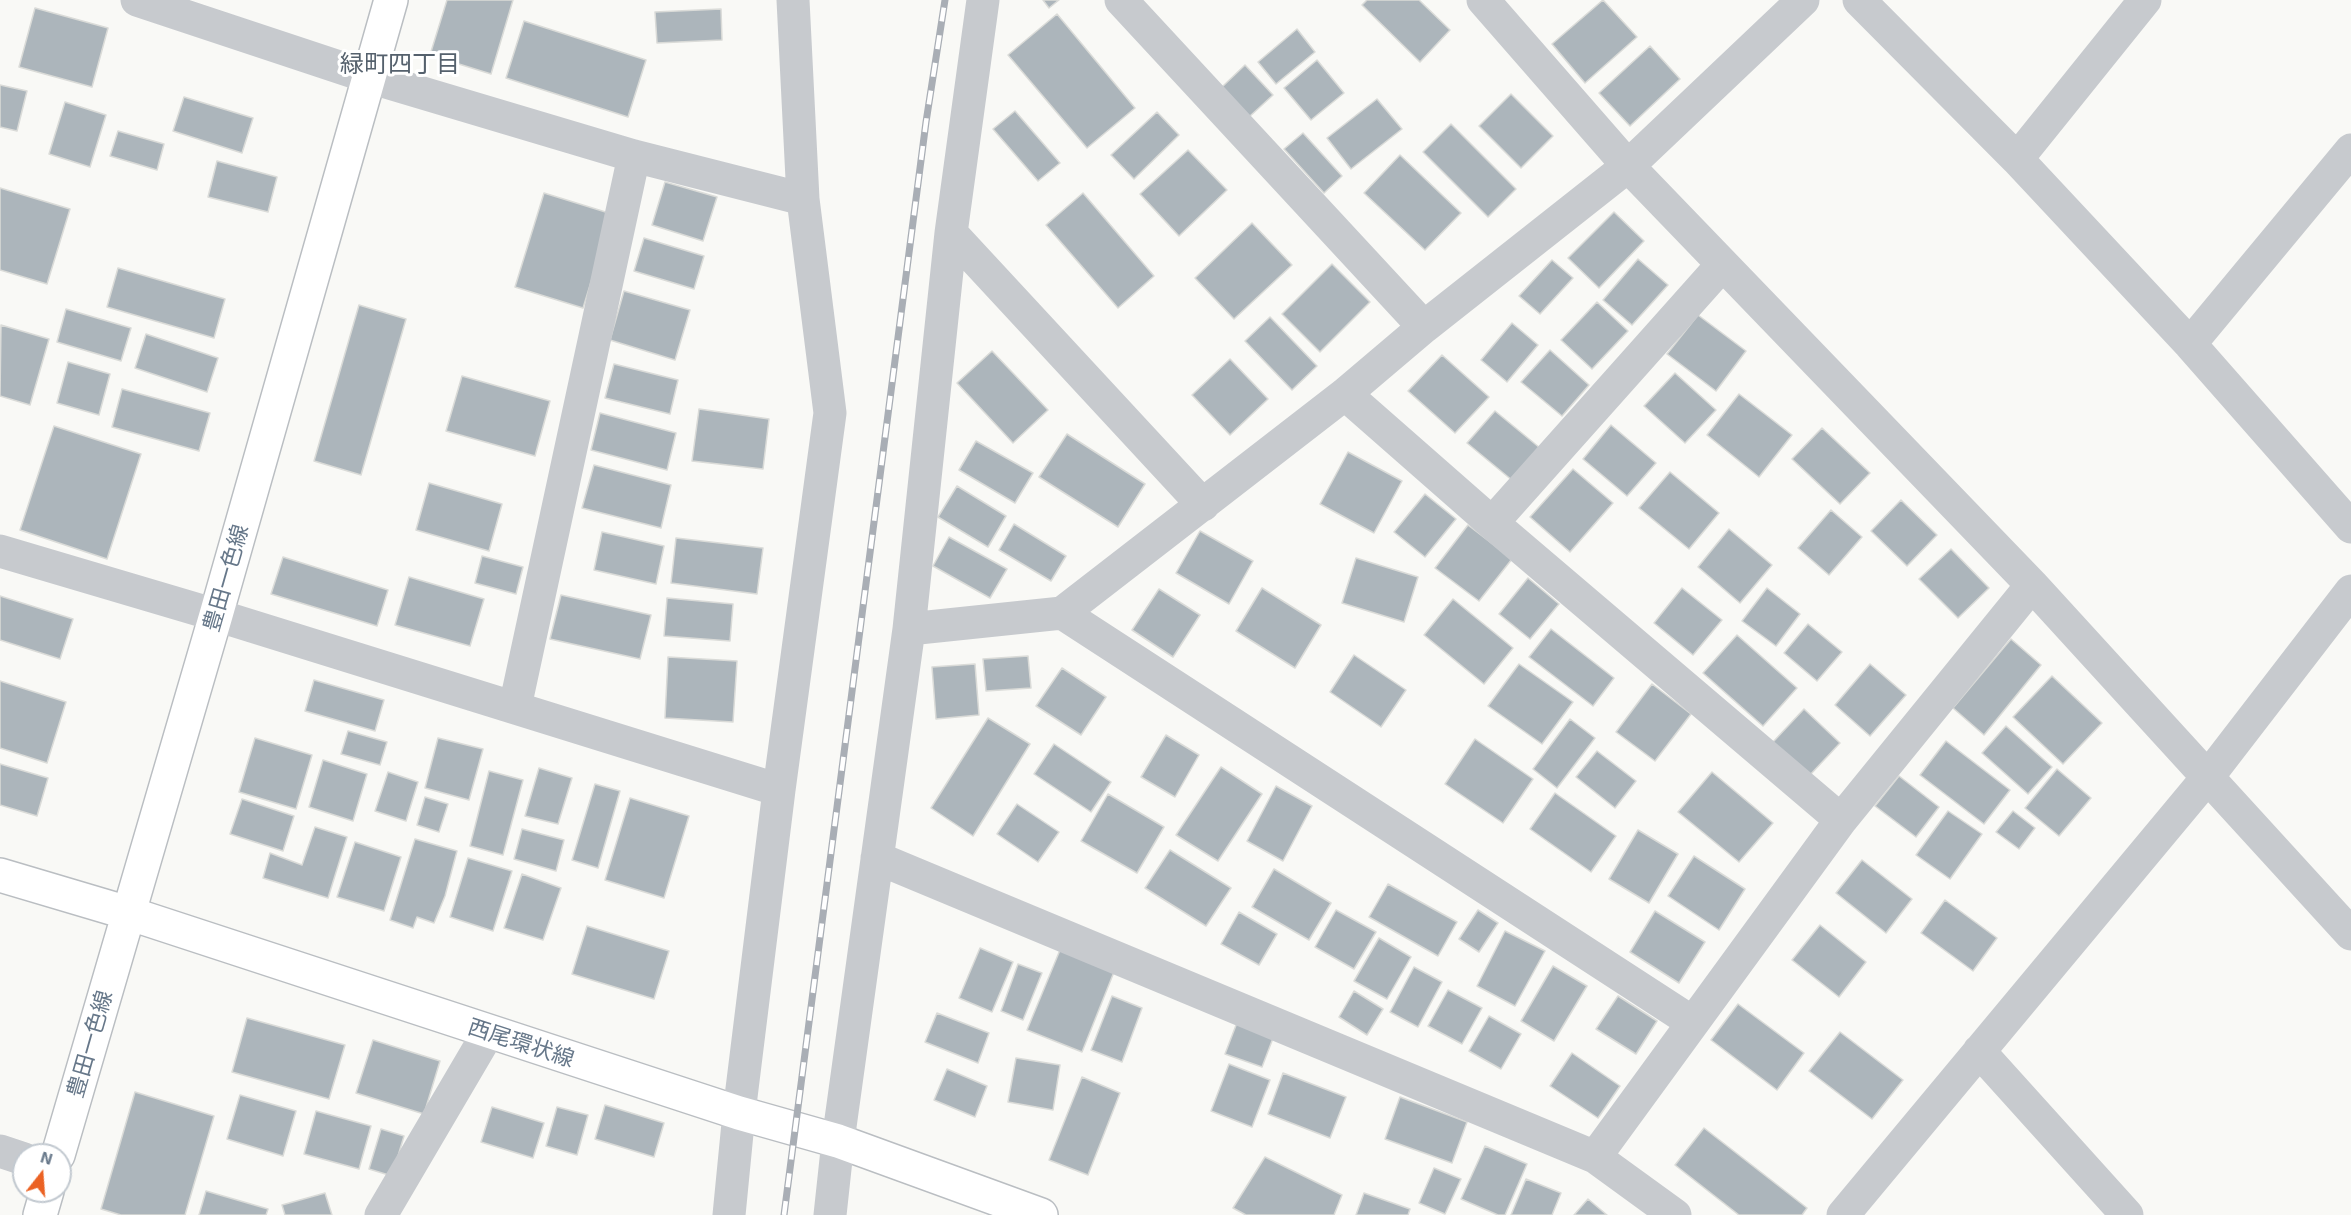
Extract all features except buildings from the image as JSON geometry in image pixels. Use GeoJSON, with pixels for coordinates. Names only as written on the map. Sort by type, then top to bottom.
{"type":"FeatureCollection","features":[{"type":"Feature","properties":{"kind":"main road","name":"豊田一色線"},"geometry":{"type":"LineString","coordinates":[[61,1143],[216,615],[391,0]]}},
{"type":"Feature","properties":{"kind":"main road","name":"西尾環状線"},"geometry":{"type":"LineString","coordinates":[[0,875],[128,914],[739,1113],[837,1141],[1041,1215]]}},
{"type":"Feature","properties":{"kind":"street"},"geometry":{"type":"LineString","coordinates":[[137,0],[369,77],[634,156],[803,199]]}},
{"type":"Feature","properties":{"kind":"street"},"geometry":{"type":"LineString","coordinates":[[729,1215],[739,1113],[779,790],[830,413],[803,199],[793,0]]}},
{"type":"Feature","properties":{"kind":"street"},"geometry":{"type":"LineString","coordinates":[[830,1215],[837,1141],[909,629],[951,233],[983,0]]}},
{"type":"Feature","properties":{"kind":"street"},"geometry":{"type":"LineString","coordinates":[[1121,0],[1424,327]]}},
{"type":"Feature","properties":{"kind":"street"},"geometry":{"type":"LineString","coordinates":[[1483,0],[1628,166],[2032,585],[2351,934]]}},
{"type":"Feature","properties":{"kind":"street"},"geometry":{"type":"LineString","coordinates":[[909,629],[1062,613],[1345,394],[1424,327],[1628,166],[1803,0]]}},
{"type":"Feature","properties":{"kind":"street"},"geometry":{"type":"LineString","coordinates":[[1859,0],[2017,159],[2190,344],[2351,527]]}},
{"type":"Feature","properties":{"kind":"street"},"geometry":{"type":"LineString","coordinates":[[2017,159],[2145,0]]}},
{"type":"Feature","properties":{"kind":"street"},"geometry":{"type":"LineString","coordinates":[[2190,344],[2351,150]]}},
{"type":"Feature","properties":{"kind":"street"},"geometry":{"type":"LineString","coordinates":[[515,707],[634,156]]}},
{"type":"Feature","properties":{"kind":"street"},"geometry":{"type":"LineString","coordinates":[[951,233],[1203,505]]}},
{"type":"Feature","properties":{"kind":"street"},"geometry":{"type":"LineString","coordinates":[[1492,523],[1722,265]]}},
{"type":"Feature","properties":{"kind":"street"},"geometry":{"type":"LineString","coordinates":[[1345,394],[1492,523],[1841,820]]}},
{"type":"Feature","properties":{"kind":"street"},"geometry":{"type":"LineString","coordinates":[[0,551],[216,615],[779,790]]}},
{"type":"Feature","properties":{"kind":"street"},"geometry":{"type":"LineString","coordinates":[[1595,1157],[1841,820],[2032,585]]}},
{"type":"Feature","properties":{"kind":"street"},"geometry":{"type":"LineString","coordinates":[[1843,1215],[2207,778],[2351,591]]}},
{"type":"Feature","properties":{"kind":"street"},"geometry":{"type":"LineString","coordinates":[[1062,613],[1692,1022]]}},
{"type":"Feature","properties":{"kind":"street"},"geometry":{"type":"LineString","coordinates":[[877,858],[1595,1157],[1675,1215]]}},
{"type":"Feature","properties":{"kind":"street"},"geometry":{"type":"LineString","coordinates":[[381,1215],[488,1033]]}},
{"type":"Feature","properties":{"kind":"street"},"geometry":{"type":"LineString","coordinates":[[1979,1051],[2127,1215]]}},
{"type":"Feature","properties":{"kind":"railway"},"geometry":{"type":"LineString","coordinates":[[784,1215],[926,122],[945,0]]}},
{"type":"Feature","properties":{"kind":"district","name":"緑町四丁目"},"geometry":{"type":"Point","coordinates":[400,64]}}]}
